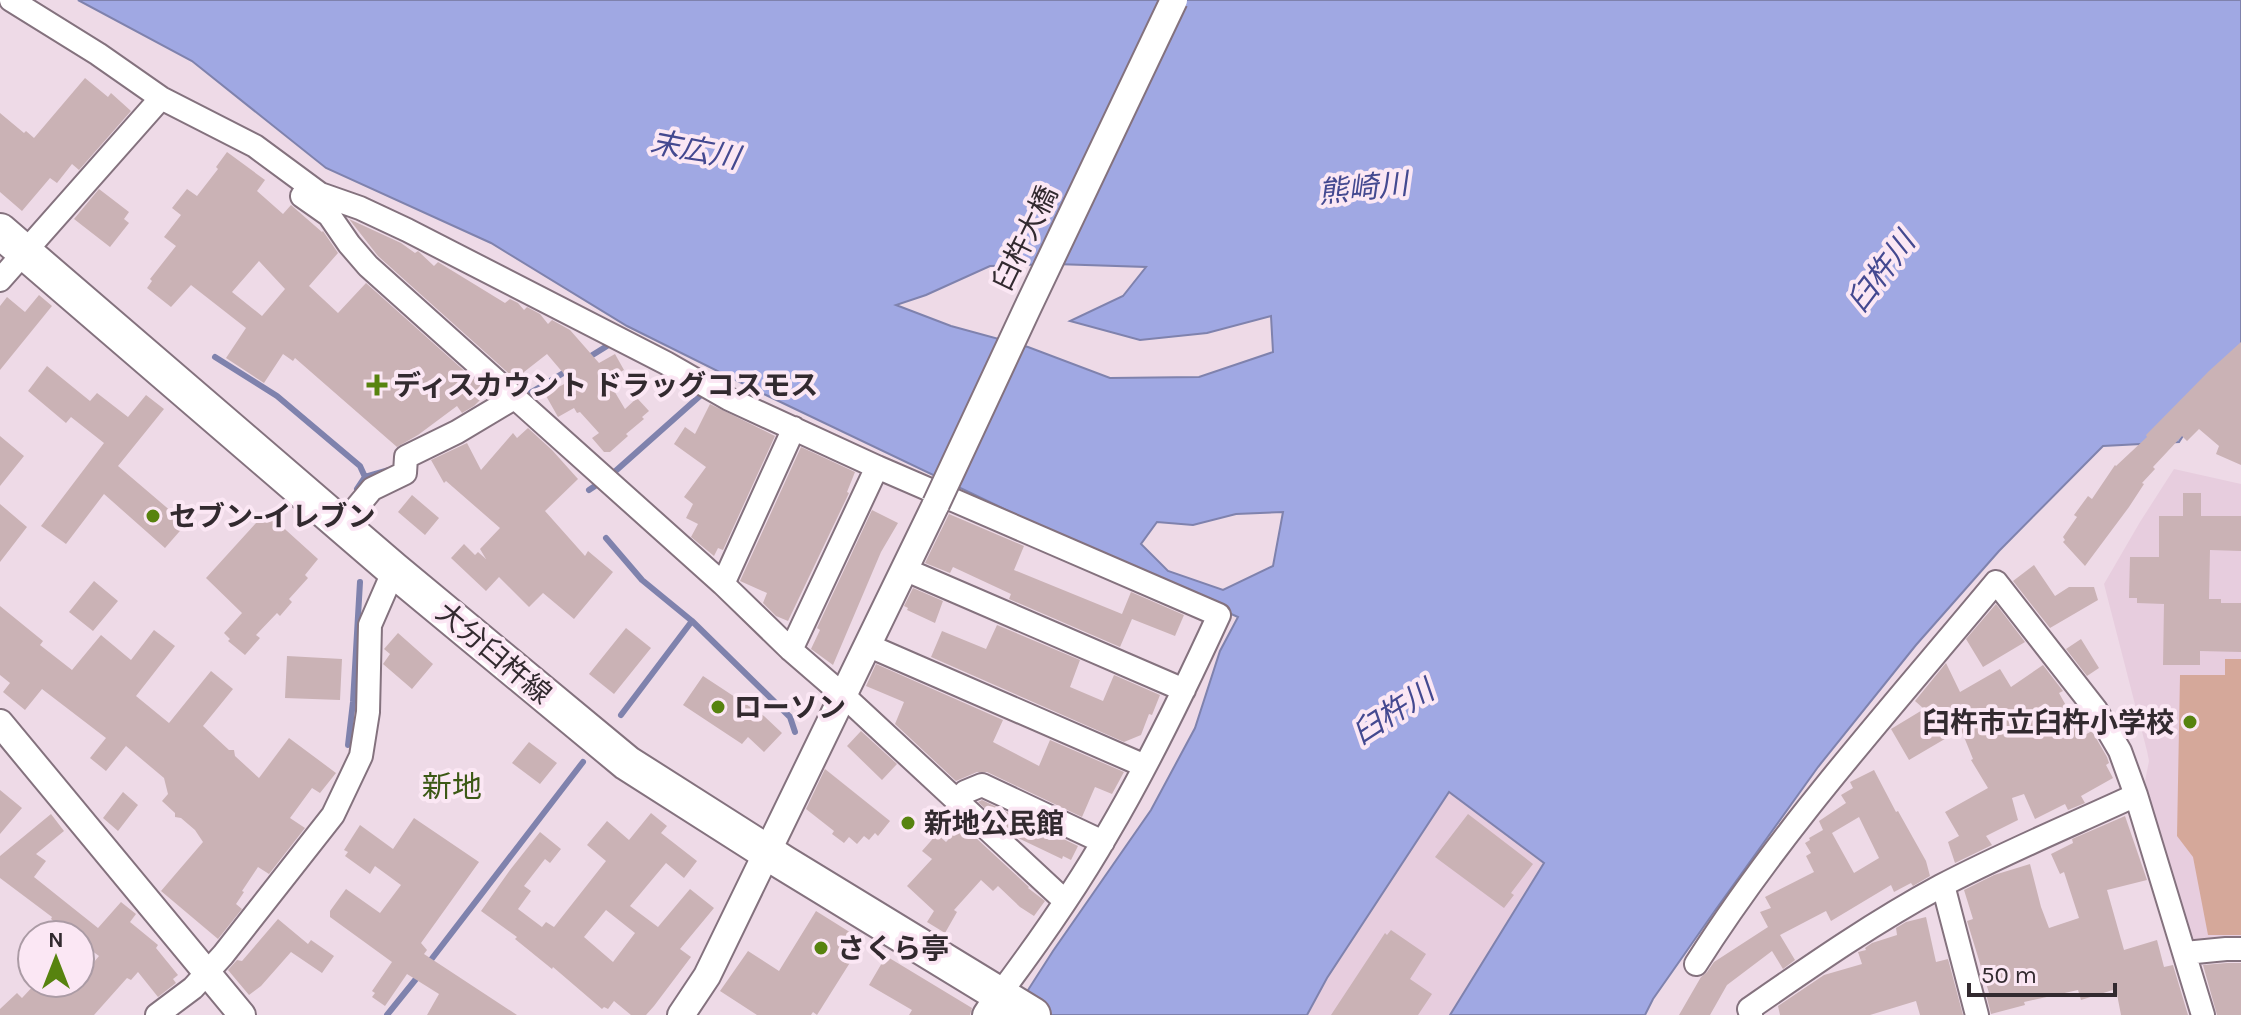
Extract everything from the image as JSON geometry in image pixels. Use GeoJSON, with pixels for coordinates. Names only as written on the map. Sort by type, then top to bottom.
{"type":"FeatureCollection","features":[{"type":"Feature","properties":{"kind":"main road","name":"大分臼杵線"},"geometry":{"type":"LineString","coordinates":[[12,242],[394,570],[627,763],[1007,1007]]}},
{"type":"Feature","properties":{"kind":"street"},"geometry":{"type":"LineString","coordinates":[[11,0],[161,98],[255,146],[320,194],[407,230],[666,363],[729,399],[877,467],[1219,615],[1145,766],[1007,1007]]}},
{"type":"Feature","properties":{"kind":"street","name":"臼杵大橋"},"geometry":{"type":"LineString","coordinates":[[681,1015],[707,976],[936,504],[1174,0]]}},
{"type":"Feature","properties":{"kind":"street"},"geometry":{"type":"LineString","coordinates":[[0,280],[12,242],[161,98]]}},
{"type":"Feature","properties":{"kind":"street"},"geometry":{"type":"LineString","coordinates":[[218,129],[226,145],[329,215],[368,266],[723,584],[1065,901]]}},
{"type":"Feature","properties":{"kind":"street"},"geometry":{"type":"LineString","coordinates":[[342,525],[372,489],[405,473],[406,457],[457,432],[514,398]]}},
{"type":"Feature","properties":{"kind":"street"},"geometry":{"type":"LineString","coordinates":[[723,584],[794,428]]}},
{"type":"Feature","properties":{"kind":"street"},"geometry":{"type":"LineString","coordinates":[[791,650],[877,467]]}},
{"type":"Feature","properties":{"kind":"street"},"geometry":{"type":"LineString","coordinates":[[904,569],[1184,690]]}},
{"type":"Feature","properties":{"kind":"street"},"geometry":{"type":"LineString","coordinates":[[157,1015],[208,973],[333,815],[361,756],[366,737],[370,625],[394,570]]}},
{"type":"Feature","properties":{"kind":"street"},"geometry":{"type":"LineString","coordinates":[[1696,964],[1722,923],[1825,787],[1996,582],[2096,710],[2120,751],[2203,1015]]}},
{"type":"Feature","properties":{"kind":"street"},"geometry":{"type":"LineString","coordinates":[[867,645],[1145,766]]}},
{"type":"Feature","properties":{"kind":"street"},"geometry":{"type":"LineString","coordinates":[[0,723],[242,1015]]}},
{"type":"Feature","properties":{"kind":"street"},"geometry":{"type":"LineString","coordinates":[[957,801],[965,792],[982,785],[1103,842]]}},
{"type":"Feature","properties":{"kind":"street"},"geometry":{"type":"LineString","coordinates":[[1751,1015],[1749,1009],[1799,974],[1943,885],[2136,795]]}},
{"type":"Feature","properties":{"kind":"street"},"geometry":{"type":"LineString","coordinates":[[1943,885],[1977,1015]]}},
{"type":"Feature","properties":{"kind":"street"},"geometry":{"type":"LineString","coordinates":[[2185,953],[2241,949]]}},
{"type":"Feature","properties":{"kind":"shaded area","name":"臼杵市立臼杵小学校"},"geometry":{"type":"Polygon","coordinates":[[[2174,469],[2241,484],[2241,944],[2193,944],[2145,781],[2149,761],[2147,751],[2104,584],[2174,469]]]}},
{"type":"Feature","properties":{"kind":"shaded area"},"geometry":{"type":"Polygon","coordinates":[[[2225,659],[2241,659],[2241,935],[2208,935],[2193,857],[2177,836],[2180,675],[2225,675],[2225,659]]]}},
{"type":"Feature","properties":{"kind":"shaded area"},"geometry":{"type":"Polygon","coordinates":[[[1449,791],[1544,863],[1450,1015],[1307,1015],[1327,978],[1449,791]]]}},
{"type":"Feature","properties":{"kind":"water"},"geometry":{"type":"Polygon","coordinates":[[[78,0],[2241,0],[2241,345],[2179,442],[2103,446],[1999,551],[1916,645],[1818,767],[1653,999],[1645,1015],[1450,1015],[1544,863],[1449,792],[1327,978],[1307,1015],[1012,1015],[1151,810],[1195,728],[1220,651],[1238,617],[1111,560],[768,396],[627,326],[491,243],[326,168],[192,61],[78,0]],[[1055,264],[990,266],[896,305],[951,326],[1028,347],[1110,378],[1199,377],[1273,352],[1271,316],[1207,333],[1140,340],[1070,321],[1123,296],[1146,267],[1055,264]],[[1283,512],[1236,514],[1193,525],[1157,522],[1141,544],[1168,571],[1223,590],[1273,566],[1283,512]]]}},
{"type":"Feature","properties":{"kind":"building"},"geometry":{"type":"Polygon","coordinates":[[[85,78],[108,97],[111,93],[131,111],[79,170],[72,164],[57,183],[50,178],[22,211],[0,192],[0,113],[34,138],[85,78]]]}},
{"type":"Feature","properties":{"kind":"building"},"geometry":{"type":"Polygon","coordinates":[[[227,152],[265,180],[257,191],[283,214],[291,205],[323,231],[338,253],[309,286],[338,313],[366,283],[488,392],[474,406],[462,413],[457,406],[397,447],[295,358],[293,361],[283,354],[264,383],[226,358],[246,328],[191,285],[171,307],[147,288],[152,281],[150,279],[176,246],[164,237],[181,215],[172,208],[187,189],[197,196],[218,169],[216,167],[227,152]],[[259,261],[232,292],[262,316],[285,289],[259,261]]]}},
{"type":"Feature","properties":{"kind":"building"},"geometry":{"type":"Polygon","coordinates":[[[99,189],[129,212],[124,219],[129,223],[110,247],[74,219],[99,189]]]}},
{"type":"Feature","properties":{"kind":"building"},"geometry":{"type":"Polygon","coordinates":[[[349,219],[401,243],[415,253],[418,251],[434,266],[438,262],[505,303],[510,299],[524,310],[527,307],[540,314],[548,324],[552,320],[570,330],[599,363],[615,354],[624,370],[607,379],[625,409],[637,398],[649,411],[642,417],[644,419],[610,452],[604,452],[592,438],[599,433],[580,412],[577,413],[574,408],[558,417],[545,394],[570,381],[547,354],[515,379],[378,256],[349,219]]]}},
{"type":"Feature","properties":{"kind":"building"},"geometry":{"type":"Polygon","coordinates":[[[39,295],[52,306],[0,370],[0,306],[7,297],[25,312],[39,295]]]}},
{"type":"Feature","properties":{"kind":"building"},"geometry":{"type":"Polygon","coordinates":[[[2241,342],[2241,465],[2216,454],[2219,446],[2199,429],[2187,441],[2182,436],[2153,467],[2155,469],[2142,483],[2129,507],[2085,566],[2063,542],[2063,537],[2077,517],[2074,515],[2088,496],[2092,499],[2115,465],[2241,342]]]}},
{"type":"Feature","properties":{"kind":"building"},"geometry":{"type":"Polygon","coordinates":[[[47,366],[90,401],[97,393],[128,417],[146,395],[164,409],[118,466],[186,524],[165,548],[104,494],[66,544],[41,526],[104,443],[71,417],[66,423],[28,391],[47,366]]]}},
{"type":"Feature","properties":{"kind":"building"},"geometry":{"type":"Polygon","coordinates":[[[710,404],[775,436],[723,550],[718,548],[714,556],[691,537],[698,524],[686,518],[693,504],[684,497],[706,467],[674,444],[685,427],[695,434],[710,404]]]}},
{"type":"Feature","properties":{"kind":"building"},"geometry":{"type":"Polygon","coordinates":[[[528,428],[578,479],[545,511],[585,556],[588,551],[613,572],[574,619],[543,593],[529,607],[499,577],[486,591],[451,558],[464,544],[475,555],[478,552],[486,559],[480,549],[500,528],[446,481],[444,483],[431,460],[467,443],[481,470],[513,433],[517,438],[528,428]]]}},
{"type":"Feature","properties":{"kind":"building"},"geometry":{"type":"Polygon","coordinates":[[[0,436],[24,456],[0,486],[0,436]]]}},
{"type":"Feature","properties":{"kind":"building"},"geometry":{"type":"Polygon","coordinates":[[[801,447],[855,472],[849,493],[788,621],[776,616],[763,603],[767,593],[740,581],[801,447]]]}},
{"type":"Feature","properties":{"kind":"building"},"geometry":{"type":"Polygon","coordinates":[[[2183,493],[2201,493],[2201,516],[2241,516],[2241,551],[2210,550],[2209,599],[2221,599],[2221,603],[2241,603],[2241,652],[2200,651],[2200,665],[2163,665],[2164,604],[2137,603],[2137,598],[2129,598],[2130,557],[2159,557],[2159,516],[2183,516],[2183,493]]]}},
{"type":"Feature","properties":{"kind":"building"},"geometry":{"type":"Polygon","coordinates":[[[412,495],[439,518],[425,535],[398,512],[412,495]]]}},
{"type":"Feature","properties":{"kind":"building"},"geometry":{"type":"Polygon","coordinates":[[[0,504],[27,527],[0,562],[0,504]]]}},
{"type":"Feature","properties":{"kind":"building"},"geometry":{"type":"Polygon","coordinates":[[[872,510],[898,523],[881,552],[833,665],[811,649],[820,630],[817,628],[872,510]]]}},
{"type":"Feature","properties":{"kind":"building"},"geometry":{"type":"Polygon","coordinates":[[[266,512],[318,559],[305,575],[308,578],[289,599],[292,602],[256,635],[260,638],[245,655],[228,641],[230,639],[224,633],[242,613],[206,578],[266,512]]]}},
{"type":"Feature","properties":{"kind":"building"},"geometry":{"type":"Polygon","coordinates":[[[949,514],[1024,546],[1014,570],[1122,614],[1131,592],[1184,615],[1175,636],[1132,619],[1120,647],[1009,599],[1011,594],[953,567],[950,573],[925,563],[949,514]]]}},
{"type":"Feature","properties":{"kind":"building"},"geometry":{"type":"Polygon","coordinates":[[[2034,565],[2055,596],[2069,587],[2094,587],[2098,600],[2050,628],[2013,581],[2034,565]]]}},
{"type":"Feature","properties":{"kind":"building"},"geometry":{"type":"Polygon","coordinates":[[[94,581],[118,601],[93,631],[69,612],[94,581]]]}},
{"type":"Feature","properties":{"kind":"building"},"geometry":{"type":"Polygon","coordinates":[[[913,588],[943,601],[935,623],[904,606],[913,588]]]}},
{"type":"Feature","properties":{"kind":"building"},"geometry":{"type":"Polygon","coordinates":[[[1996,604],[2025,642],[1983,667],[1966,639],[1996,604]]]}},
{"type":"Feature","properties":{"kind":"building"},"geometry":{"type":"Polygon","coordinates":[[[0,606],[43,641],[40,645],[72,670],[101,635],[131,660],[154,630],[175,646],[136,696],[169,723],[211,671],[233,689],[203,726],[229,750],[234,750],[235,756],[259,778],[289,738],[336,773],[320,793],[312,788],[290,818],[305,828],[269,874],[258,867],[236,904],[242,909],[218,939],[161,891],[203,842],[195,830],[181,818],[175,817],[175,813],[162,801],[168,794],[164,778],[126,746],[106,771],[90,758],[106,738],[42,689],[25,710],[3,692],[10,683],[0,675],[0,606]]]}},
{"type":"Feature","properties":{"kind":"building"},"geometry":{"type":"Polygon","coordinates":[[[997,625],[1080,660],[1070,687],[1103,701],[1114,675],[1160,695],[1141,735],[1124,742],[931,657],[942,631],[986,649],[997,625]]]}},
{"type":"Feature","properties":{"kind":"building"},"geometry":{"type":"Polygon","coordinates":[[[626,628],[651,648],[614,694],[589,674],[626,628]]]}},
{"type":"Feature","properties":{"kind":"building"},"geometry":{"type":"Polygon","coordinates":[[[398,633],[433,664],[412,689],[383,664],[390,654],[384,649],[398,633]]]}},
{"type":"Feature","properties":{"kind":"building"},"geometry":{"type":"Polygon","coordinates":[[[2081,639],[2099,668],[2087,676],[2066,649],[2081,639]]]}},
{"type":"Feature","properties":{"kind":"building"},"geometry":{"type":"Polygon","coordinates":[[[287,656],[342,659],[340,700],[285,698],[287,656]]]}},
{"type":"Feature","properties":{"kind":"building"},"geometry":{"type":"Polygon","coordinates":[[[1946,663],[1960,692],[2000,669],[2011,687],[2043,665],[2063,691],[2059,693],[2083,736],[2092,731],[2107,757],[2109,763],[2106,765],[2113,778],[2081,796],[2085,803],[2068,810],[2065,804],[2035,819],[2024,794],[2012,798],[2018,820],[1986,836],[1992,845],[1955,863],[1948,842],[1959,836],[1945,812],[1988,788],[1971,760],[1962,732],[1909,760],[1891,729],[1924,709],[1915,701],[1946,663]]]}},
{"type":"Feature","properties":{"kind":"building"},"geometry":{"type":"Polygon","coordinates":[[[876,664],[1003,720],[993,742],[1039,766],[1050,740],[1124,772],[1112,794],[1095,787],[1082,817],[987,772],[977,772],[956,781],[895,724],[904,702],[866,686],[876,664]]]}},
{"type":"Feature","properties":{"kind":"building","name":"ローソン"},"geometry":{"type":"Polygon","coordinates":[[[703,676],[764,716],[782,733],[764,752],[748,737],[742,744],[683,705],[703,676]]]}},
{"type":"Feature","properties":{"kind":"building"},"geometry":{"type":"Polygon","coordinates":[[[861,731],[897,764],[882,780],[847,746],[861,731]]]}},
{"type":"Feature","properties":{"kind":"building"},"geometry":{"type":"Polygon","coordinates":[[[529,742],[557,763],[540,784],[512,763],[529,742]]]}},
{"type":"Feature","properties":{"kind":"building"},"geometry":{"type":"Polygon","coordinates":[[[825,769],[890,821],[878,836],[875,833],[869,840],[864,836],[857,844],[849,837],[844,843],[806,809],[825,769]]]}},
{"type":"Feature","properties":{"kind":"building"},"geometry":{"type":"Polygon","coordinates":[[[1874,770],[1926,861],[1930,876],[1894,892],[1891,885],[1831,921],[1826,911],[1780,935],[1795,960],[1783,969],[1772,951],[1727,985],[1710,1015],[1679,1015],[1701,977],[1714,962],[1768,927],[1760,912],[1771,908],[1765,897],[1814,872],[1806,856],[1811,853],[1805,843],[1823,830],[1819,821],[1846,803],[1841,795],[1853,788],[1850,782],[1874,770]],[[1859,817],[1832,833],[1854,873],[1879,858],[1859,817]]]}},
{"type":"Feature","properties":{"kind":"building"},"geometry":{"type":"Polygon","coordinates":[[[0,790],[22,808],[0,834],[0,790]]]}},
{"type":"Feature","properties":{"kind":"building"},"geometry":{"type":"Polygon","coordinates":[[[123,792],[138,805],[118,831],[103,818],[123,792]]]}},
{"type":"Feature","properties":{"kind":"building"},"geometry":{"type":"Polygon","coordinates":[[[982,800],[1078,846],[1071,860],[1063,856],[1062,859],[1018,838],[978,802],[982,800]]]}},
{"type":"Feature","properties":{"kind":"building"},"geometry":{"type":"Polygon","coordinates":[[[651,813],[667,826],[661,833],[697,861],[684,878],[666,863],[630,906],[658,927],[690,889],[714,908],[680,949],[691,957],[646,1015],[631,1015],[614,1001],[608,1009],[602,1009],[515,939],[517,937],[481,911],[540,832],[561,849],[550,863],[545,859],[524,886],[531,891],[518,909],[542,927],[546,922],[554,927],[606,861],[587,845],[607,821],[629,840],[651,813]],[[606,910],[584,937],[613,962],[635,933],[606,910]]]}},
{"type":"Feature","properties":{"kind":"building"},"geometry":{"type":"Polygon","coordinates":[[[51,814],[64,831],[36,854],[46,861],[34,877],[87,919],[51,919],[0,878],[0,856],[51,814]]]}},
{"type":"Feature","properties":{"kind":"building"},"geometry":{"type":"Polygon","coordinates":[[[1468,814],[1533,864],[1511,893],[1514,895],[1504,908],[1435,857],[1468,814]]]}},
{"type":"Feature","properties":{"kind":"building"},"geometry":{"type":"Polygon","coordinates":[[[2125,816],[2147,880],[2107,890],[2124,950],[2157,940],[2164,967],[2173,965],[2188,1015],[2121,1015],[2116,989],[2081,1000],[2078,990],[2024,1002],[2025,1005],[1991,1014],[1986,994],[1989,993],[1967,921],[1973,919],[1964,890],[1994,875],[2030,864],[2049,928],[2079,918],[2064,872],[2060,874],[2051,854],[2073,843],[2072,839],[2125,816]]]}},
{"type":"Feature","properties":{"kind":"building"},"geometry":{"type":"Polygon","coordinates":[[[414,818],[479,862],[421,943],[427,950],[424,954],[517,1015],[427,1015],[439,994],[407,974],[385,1006],[372,997],[375,993],[372,991],[392,962],[330,917],[330,911],[346,889],[380,913],[401,885],[375,866],[370,874],[345,856],[348,852],[344,850],[360,825],[393,849],[414,818]]]}},
{"type":"Feature","properties":{"kind":"building"},"geometry":{"type":"Polygon","coordinates":[[[962,825],[1045,901],[1034,916],[998,886],[993,891],[981,880],[954,910],[957,912],[945,933],[927,922],[934,911],[907,886],[932,859],[922,851],[937,834],[946,842],[962,825]]]}},
{"type":"Feature","properties":{"kind":"building"},"geometry":{"type":"Polygon","coordinates":[[[121,902],[136,914],[130,922],[158,945],[156,948],[178,975],[173,979],[176,983],[158,997],[138,972],[131,980],[127,978],[94,1015],[0,1015],[0,1009],[16,994],[16,999],[96,999],[96,960],[99,956],[96,954],[96,926],[98,928],[121,902]]]}},
{"type":"Feature","properties":{"kind":"building"},"geometry":{"type":"Polygon","coordinates":[[[816,911],[856,936],[844,957],[851,961],[817,1015],[813,1012],[811,1015],[757,1015],[720,991],[748,951],[779,971],[816,911]]]}},
{"type":"Feature","properties":{"kind":"building"},"geometry":{"type":"Polygon","coordinates":[[[1926,917],[1936,962],[1948,959],[1963,1015],[1920,1015],[1916,1001],[1870,1015],[1780,1015],[1778,1006],[1824,975],[1862,964],[1858,952],[1866,950],[1872,943],[1897,935],[1896,928],[1906,922],[1926,917]]]}},
{"type":"Feature","properties":{"kind":"building"},"geometry":{"type":"Polygon","coordinates":[[[278,919],[308,944],[311,940],[334,956],[322,973],[291,952],[249,995],[228,970],[237,960],[242,961],[278,919]]]}},
{"type":"Feature","properties":{"kind":"building"},"geometry":{"type":"Polygon","coordinates":[[[1391,930],[1426,954],[1410,979],[1432,994],[1418,1015],[1331,1015],[1385,933],[1387,935],[1391,930]]]}},
{"type":"Feature","properties":{"kind":"building"},"geometry":{"type":"Polygon","coordinates":[[[886,956],[972,1008],[970,1015],[909,1015],[912,1010],[869,985],[886,956]]]}},
{"type":"Feature","properties":{"kind":"building"},"geometry":{"type":"Polygon","coordinates":[[[2241,963],[2241,1015],[2217,1015],[2203,965],[2241,963]]]}},
{"type":"Feature","properties":{"kind":"waterway"},"geometry":{"type":"LineString","coordinates":[[586,359],[607,346]]}},
{"type":"Feature","properties":{"kind":"waterway"},"geometry":{"type":"LineString","coordinates":[[215,357],[277,396],[360,466],[365,477]]}},
{"type":"Feature","properties":{"kind":"waterway"},"geometry":{"type":"LineString","coordinates":[[525,396],[570,369]]}},
{"type":"Feature","properties":{"kind":"waterway"},"geometry":{"type":"LineString","coordinates":[[611,475],[701,395]]}},
{"type":"Feature","properties":{"kind":"waterway"},"geometry":{"type":"LineString","coordinates":[[357,489],[365,477],[389,470]]}},
{"type":"Feature","properties":{"kind":"waterway"},"geometry":{"type":"LineString","coordinates":[[589,490],[598,484]]}},
{"type":"Feature","properties":{"kind":"waterway"},"geometry":{"type":"LineString","coordinates":[[606,538],[642,580],[692,621],[790,717],[795,732]]}},
{"type":"Feature","properties":{"kind":"waterway"},"geometry":{"type":"LineString","coordinates":[[348,745],[360,582]]}},
{"type":"Feature","properties":{"kind":"waterway"},"geometry":{"type":"LineString","coordinates":[[621,715],[692,621]]}},
{"type":"Feature","properties":{"kind":"waterway"},"geometry":{"type":"LineString","coordinates":[[427,965],[583,762]]}},
{"type":"Feature","properties":{"kind":"waterway"},"geometry":{"type":"LineString","coordinates":[[387,1015],[420,974]]}},
{"type":"Feature","properties":{"kind":"place","name":"ディスカウント ドラッグコスモス"},"geometry":{"type":"Point","coordinates":[377,385]}},
{"type":"Feature","properties":{"kind":"place","name":"セブン-イレブン"},"geometry":{"type":"Point","coordinates":[153,516]}},
{"type":"Feature","properties":{"kind":"place","name":"ローソン"},"geometry":{"type":"Point","coordinates":[718,707]}},
{"type":"Feature","properties":{"kind":"place","name":"臼杵市立臼杵小学校"},"geometry":{"type":"Point","coordinates":[2190,722]}},
{"type":"Feature","properties":{"kind":"place","name":"新地公民館"},"geometry":{"type":"Point","coordinates":[908,823]}},
{"type":"Feature","properties":{"kind":"place","name":"さくら亭"},"geometry":{"type":"Point","coordinates":[821,948]}},
{"type":"Feature","properties":{"kind":"district","name":"新地"},"geometry":{"type":"Point","coordinates":[452,787]}},
{"type":"Feature","properties":{"kind":"water label","name":"末広川"},"geometry":{"type":"Point","coordinates":[695,150]}},
{"type":"Feature","properties":{"kind":"water label","name":"熊崎川"},"geometry":{"type":"Point","coordinates":[1363,188]}},
{"type":"Feature","properties":{"kind":"water label","name":"臼杵川"},"geometry":{"type":"Point","coordinates":[1881,272]}},
{"type":"Feature","properties":{"kind":"water label","name":"臼杵川"},"geometry":{"type":"Point","coordinates":[1393,712]}}]}
